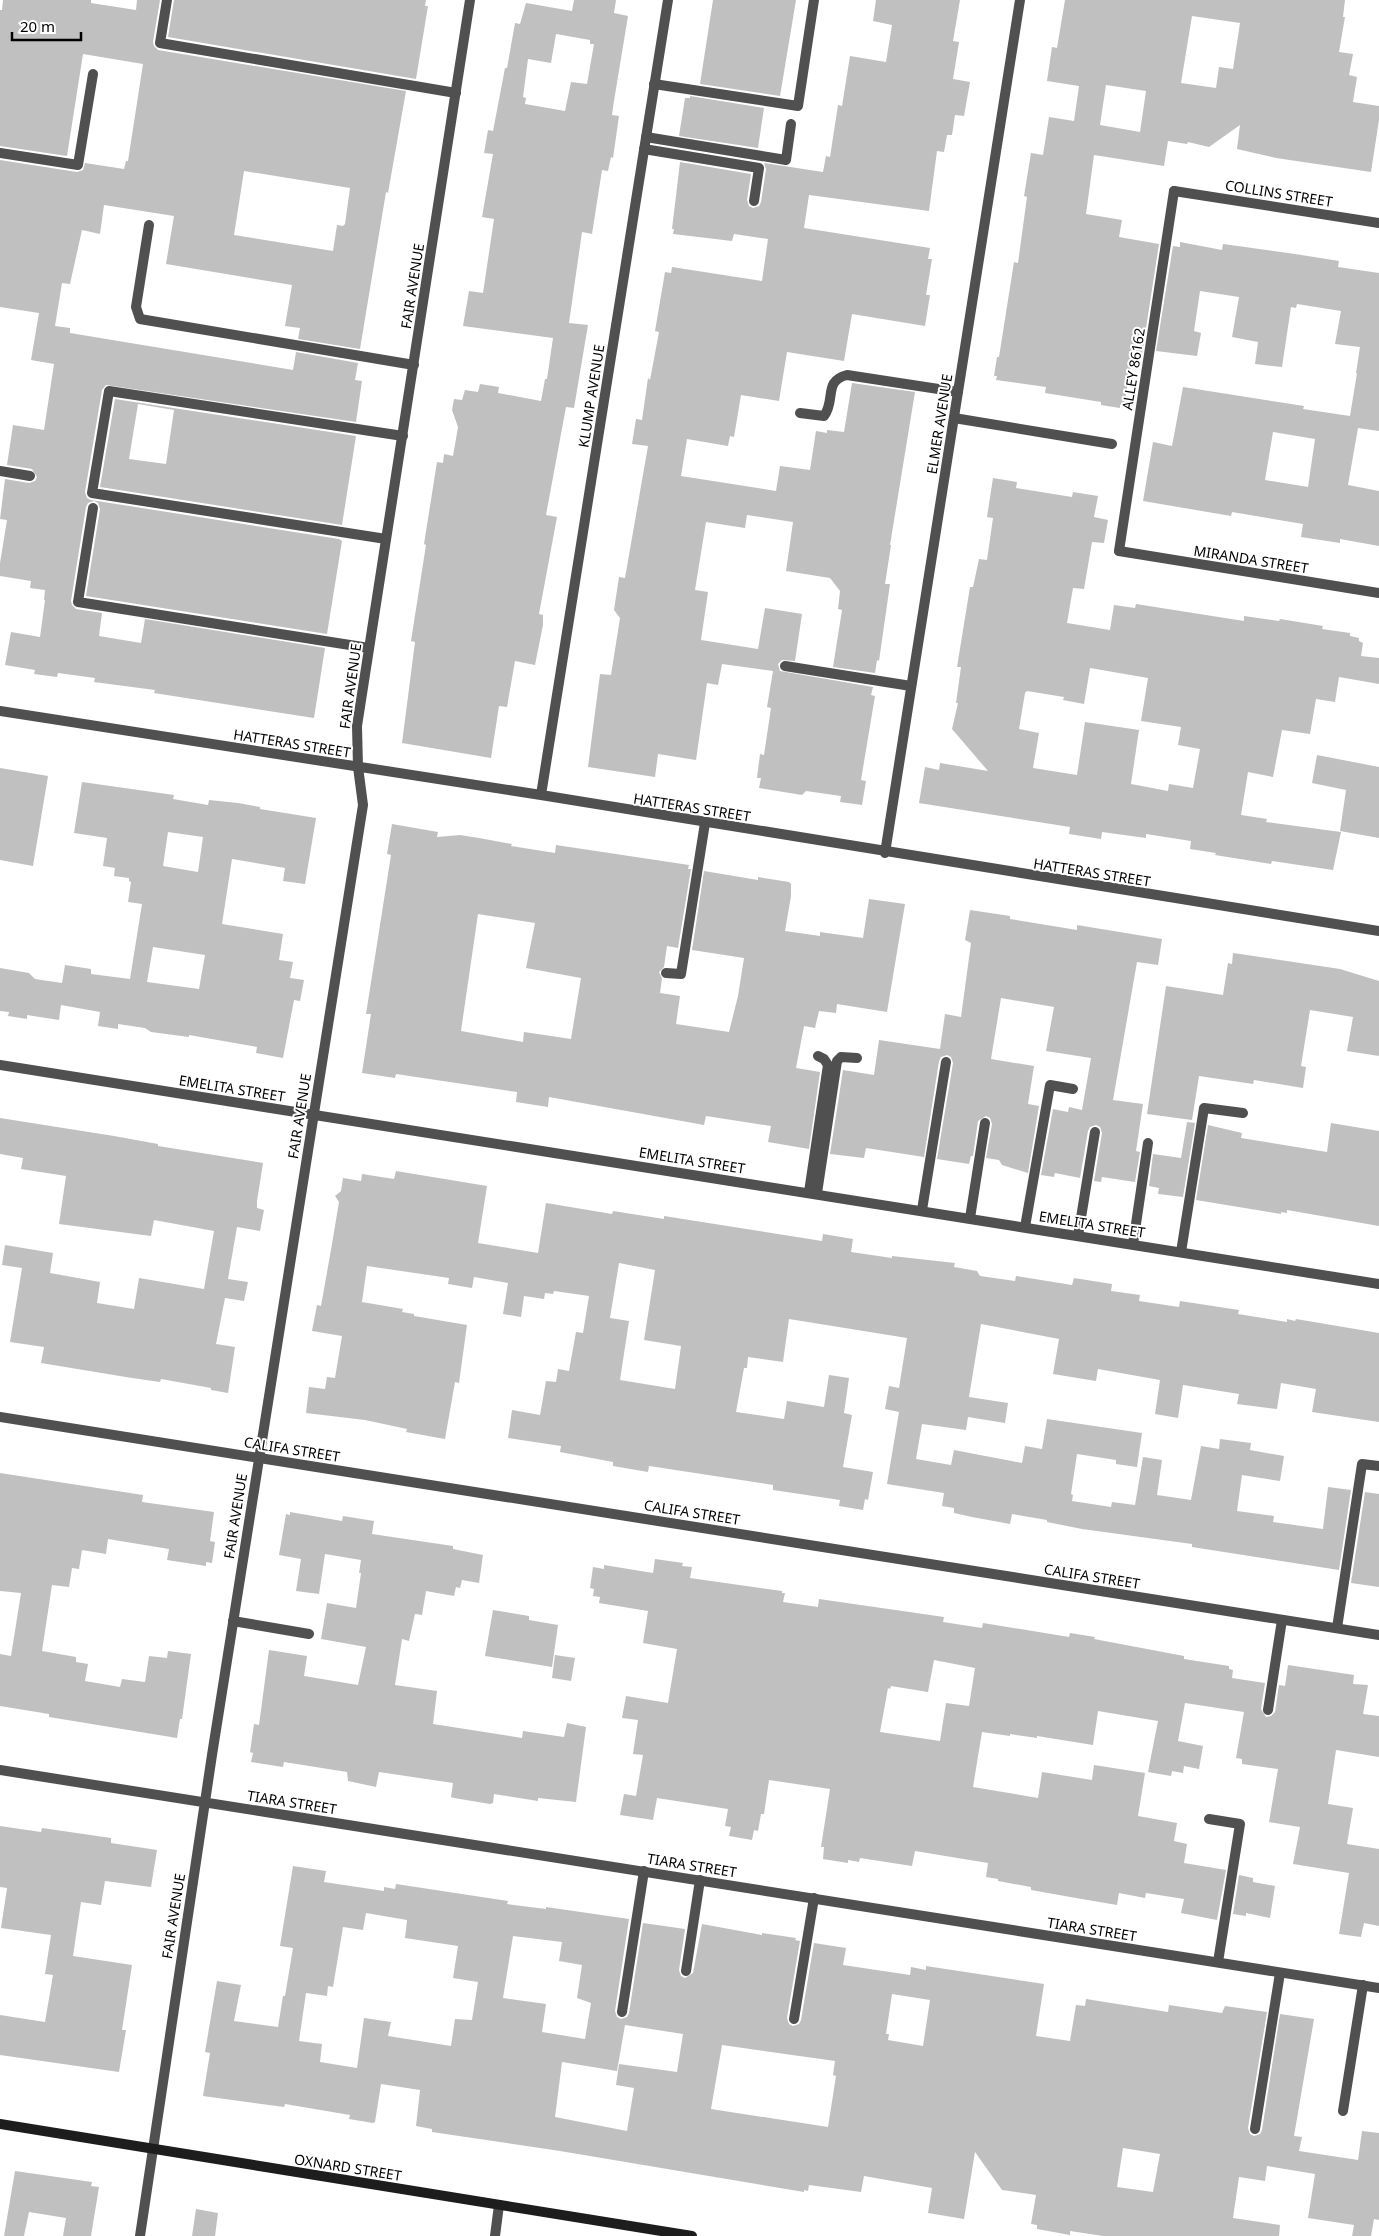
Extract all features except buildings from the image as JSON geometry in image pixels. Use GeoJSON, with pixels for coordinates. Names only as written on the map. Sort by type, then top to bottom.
{"type":"FeatureCollection","features":[{"type":"Feature","properties":{"kind":"main road","name":"OXNARD STREET"},"geometry":{"type":"LineString","coordinates":[[0,2124],[692,2236]]}},
{"type":"Feature","properties":{"kind":"street"},"geometry":{"type":"LineString","coordinates":[[167,0],[160,43],[456,93]]}},
{"type":"Feature","properties":{"kind":"street","name":"FAIR AVENUE"},"geometry":{"type":"LineString","coordinates":[[140,2236],[204,1803],[362,805],[358,767],[357,726],[470,0]]}},
{"type":"Feature","properties":{"kind":"street","name":"KLUMP AVENUE"},"geometry":{"type":"LineString","coordinates":[[541,795],[668,0]]}},
{"type":"Feature","properties":{"kind":"street"},"geometry":{"type":"LineString","coordinates":[[654,84],[798,106],[814,0]]}},
{"type":"Feature","properties":{"kind":"street","name":"ELMER AVENUE"},"geometry":{"type":"LineString","coordinates":[[885,853],[1020,0]]}},
{"type":"Feature","properties":{"kind":"street"},"geometry":{"type":"LineString","coordinates":[[0,153],[78,165],[93,74]]}},
{"type":"Feature","properties":{"kind":"street"},"geometry":{"type":"LineString","coordinates":[[646,137],[786,160],[791,124]]}},
{"type":"Feature","properties":{"kind":"street"},"geometry":{"type":"LineString","coordinates":[[644,149],[759,168],[754,201]]}},
{"type":"Feature","properties":{"kind":"street","name":"COLLINS STREET"},"geometry":{"type":"LineString","coordinates":[[1174,190],[1379,223]]}},
{"type":"Feature","properties":{"kind":"street","name":"ALLEY 86162"},"geometry":{"type":"LineString","coordinates":[[1119,551],[1174,190]]}},
{"type":"Feature","properties":{"kind":"street"},"geometry":{"type":"LineString","coordinates":[[149,224],[136,307],[140,319],[414,365]]}},
{"type":"Feature","properties":{"kind":"street"},"geometry":{"type":"LineString","coordinates":[[800,413],[824,416],[828,411],[833,384],[840,377],[847,375],[958,392]]}},
{"type":"Feature","properties":{"kind":"street"},"geometry":{"type":"LineString","coordinates":[[386,539],[92,493],[109,391],[403,436]]}},
{"type":"Feature","properties":{"kind":"street"},"geometry":{"type":"LineString","coordinates":[[954,418],[1112,444]]}},
{"type":"Feature","properties":{"kind":"street"},"geometry":{"type":"LineString","coordinates":[[0,471],[30,476]]}},
{"type":"Feature","properties":{"kind":"street"},"geometry":{"type":"LineString","coordinates":[[93,508],[78,602],[369,648]]}},
{"type":"Feature","properties":{"kind":"street","name":"MIRANDA STREET"},"geometry":{"type":"LineString","coordinates":[[1119,551],[1379,593]]}},
{"type":"Feature","properties":{"kind":"street"},"geometry":{"type":"LineString","coordinates":[[785,666],[911,686]]}},
{"type":"Feature","properties":{"kind":"street","name":"HATTERAS STREET"},"geometry":{"type":"LineString","coordinates":[[0,711],[541,795],[885,853],[1379,931]]}},
{"type":"Feature","properties":{"kind":"street"},"geometry":{"type":"LineString","coordinates":[[666,973],[681,974],[705,823]]}},
{"type":"Feature","properties":{"kind":"street"},"geometry":{"type":"LineString","coordinates":[[813,1193],[828,1066],[824,1059],[818,1056]]}},
{"type":"Feature","properties":{"kind":"street"},"geometry":{"type":"LineString","coordinates":[[813,1193],[837,1061],[841,1057],[857,1058]]}},
{"type":"Feature","properties":{"kind":"street"},"geometry":{"type":"LineString","coordinates":[[922,1210],[946,1062]]}},
{"type":"Feature","properties":{"kind":"street","name":"EMELITA STREET"},"geometry":{"type":"LineString","coordinates":[[0,1065],[1379,1284]]}},
{"type":"Feature","properties":{"kind":"street"},"geometry":{"type":"LineString","coordinates":[[1026,1227],[1050,1085],[1074,1089]]}},
{"type":"Feature","properties":{"kind":"street"},"geometry":{"type":"LineString","coordinates":[[1181,1252],[1204,1108],[1243,1113]]}},
{"type":"Feature","properties":{"kind":"street"},"geometry":{"type":"LineString","coordinates":[[970,1218],[985,1123]]}},
{"type":"Feature","properties":{"kind":"street"},"geometry":{"type":"LineString","coordinates":[[1078,1236],[1095,1132]]}},
{"type":"Feature","properties":{"kind":"street"},"geometry":{"type":"LineString","coordinates":[[1133,1244],[1148,1143]]}},
{"type":"Feature","properties":{"kind":"street","name":"CALIFA STREET"},"geometry":{"type":"LineString","coordinates":[[0,1417],[1379,1635]]}},
{"type":"Feature","properties":{"kind":"street"},"geometry":{"type":"LineString","coordinates":[[1337,1628],[1362,1464],[1379,1466]]}},
{"type":"Feature","properties":{"kind":"street"},"geometry":{"type":"LineString","coordinates":[[1268,1710],[1282,1620]]}},
{"type":"Feature","properties":{"kind":"street"},"geometry":{"type":"LineString","coordinates":[[233,1621],[308,1634]]}},
{"type":"Feature","properties":{"kind":"street","name":"TIARA STREET"},"geometry":{"type":"LineString","coordinates":[[0,1770],[1379,1988]]}},
{"type":"Feature","properties":{"kind":"street"},"geometry":{"type":"LineString","coordinates":[[1209,1819],[1240,1824],[1218,1962]]}},
{"type":"Feature","properties":{"kind":"street"},"geometry":{"type":"LineString","coordinates":[[622,2012],[644,1871]]}},
{"type":"Feature","properties":{"kind":"street"},"geometry":{"type":"LineString","coordinates":[[686,1971],[700,1880]]}},
{"type":"Feature","properties":{"kind":"street"},"geometry":{"type":"LineString","coordinates":[[794,2019],[814,1898]]}},
{"type":"Feature","properties":{"kind":"street"},"geometry":{"type":"LineString","coordinates":[[1255,2129],[1280,1973]]}},
{"type":"Feature","properties":{"kind":"street"},"geometry":{"type":"LineString","coordinates":[[1343,2110],[1364,1986]]}},
{"type":"Feature","properties":{"kind":"street"},"geometry":{"type":"LineString","coordinates":[[495,2236],[499,2205]]}}]}
